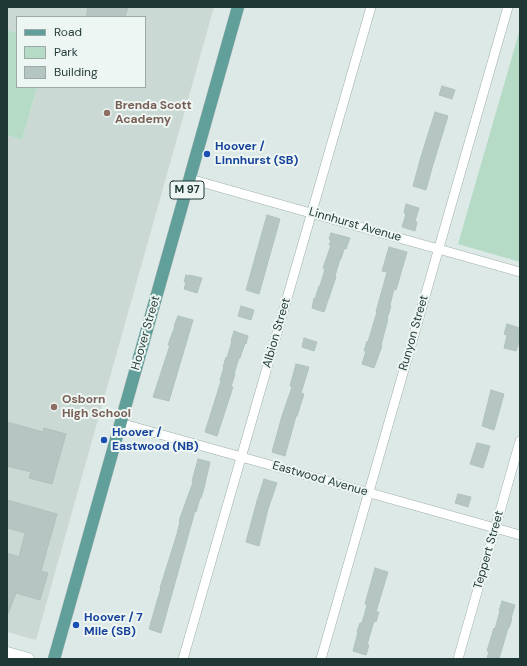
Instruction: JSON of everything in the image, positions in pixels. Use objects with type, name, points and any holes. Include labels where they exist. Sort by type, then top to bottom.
[{"type":"main road","name":"Hoover Street","points":[[54,659],[238,7]]},
{"type":"street","name":"Albion Street","points":[[183,659],[371,7]]},
{"type":"street","name":"Runyon Street","points":[[321,659],[508,7]]},
{"type":"street","name":"Linnhurst Avenue","points":[[190,179],[520,272]]},
{"type":"street","name":"Eastwood Avenue","points":[[120,423],[520,535]]},
{"type":"street","name":"Teppert Street","points":[[458,659],[520,441]]},
{"type":"street","points":[[7,653],[28,659]]},
{"type":"shaded area","name":"Osborn High School","points":[[7,7],[214,7],[36,640],[7,632],[7,135],[22,140],[37,88],[146,88],[146,16],[16,16],[16,33],[7,30]]},
{"type":"green space","points":[[520,29],[520,262],[458,244]]},
{"type":"green space","points":[[7,30],[16,33],[16,88],[37,88],[22,140],[7,135]]},
{"type":"building","points":[[88,7],[128,7],[125,16],[86,16]]},
{"type":"building","points":[[442,86],[455,90],[452,99],[439,95]]},
{"type":"building","points":[[435,112],[448,116],[426,190],[413,186]]},
{"type":"building","points":[[406,204],[419,208],[415,221],[417,222],[415,231],[402,227],[406,214],[404,213]]},
{"type":"building","points":[[267,215],[280,219],[259,294],[246,290]]},
{"type":"building","points":[[331,233],[350,238],[340,259],[336,277],[324,312],[312,308],[314,298],[315,299],[325,269],[323,268],[331,245],[329,245],[331,240],[329,239]]},
{"type":"building","points":[[389,247],[407,252],[396,290],[394,289],[382,346],[374,368],[362,364],[366,351],[364,351],[377,312],[387,272],[382,271]]},
{"type":"building","points":[[186,275],[202,278],[197,293],[184,289]]},
{"type":"building","points":[[241,306],[254,310],[251,320],[238,316]]},
{"type":"building","points":[[178,316],[193,320],[169,401],[153,397]]},
{"type":"building","points":[[507,324],[520,328],[519,342],[516,351],[504,348],[507,335],[504,334]]},
{"type":"building","points":[[234,331],[248,336],[234,374],[231,387],[233,387],[217,436],[205,432],[221,381],[223,367]]},
{"type":"building","points":[[304,338],[317,342],[314,351],[302,347]]},
{"type":"building","points":[[296,364],[309,367],[301,393],[304,394],[296,416],[285,456],[272,452],[292,387],[290,386]]},
{"type":"building","points":[[491,390],[504,394],[494,430],[482,426]]},
{"type":"building","points":[[7,422],[43,432],[44,428],[66,434],[52,484],[29,478],[31,472],[7,466]]},
{"type":"building","points":[[477,443],[490,446],[483,468],[470,464]]},
{"type":"building","points":[[198,459],[210,462],[204,488],[196,512],[195,511],[161,633],[149,629],[177,534],[179,521],[193,482]]},
{"type":"building","points":[[264,479],[277,483],[268,509],[259,546],[246,542]]},
{"type":"building","points":[[458,494],[471,497],[468,507],[455,503]]},
{"type":"building","points":[[7,500],[57,514],[41,571],[48,573],[40,600],[16,593],[8,614],[7,553],[19,557],[25,533],[7,528]]},
{"type":"building","points":[[375,568],[388,572],[376,612],[379,612],[376,622],[374,621],[367,645],[369,645],[366,655],[353,651],[357,632],[360,623],[362,623],[367,605],[365,604]]},
{"type":"building","points":[[502,601],[515,605],[512,619],[499,659],[487,659],[489,651],[487,651],[494,628],[495,629]]},
{"type":"place","name":"Brenda Scott Academy","points":[[107,113]]},
{"type":"place","name":"Hoover / Linnhurst (SB)","points":[[207,154]]},
{"type":"place","name":"Osborn High School","points":[[54,407]]},
{"type":"place","name":"Hoover / Eastwood (NB)","points":[[104,440]]},
{"type":"place","name":"Hoover / 7 Mile (SB)","points":[[76,625]]}]
